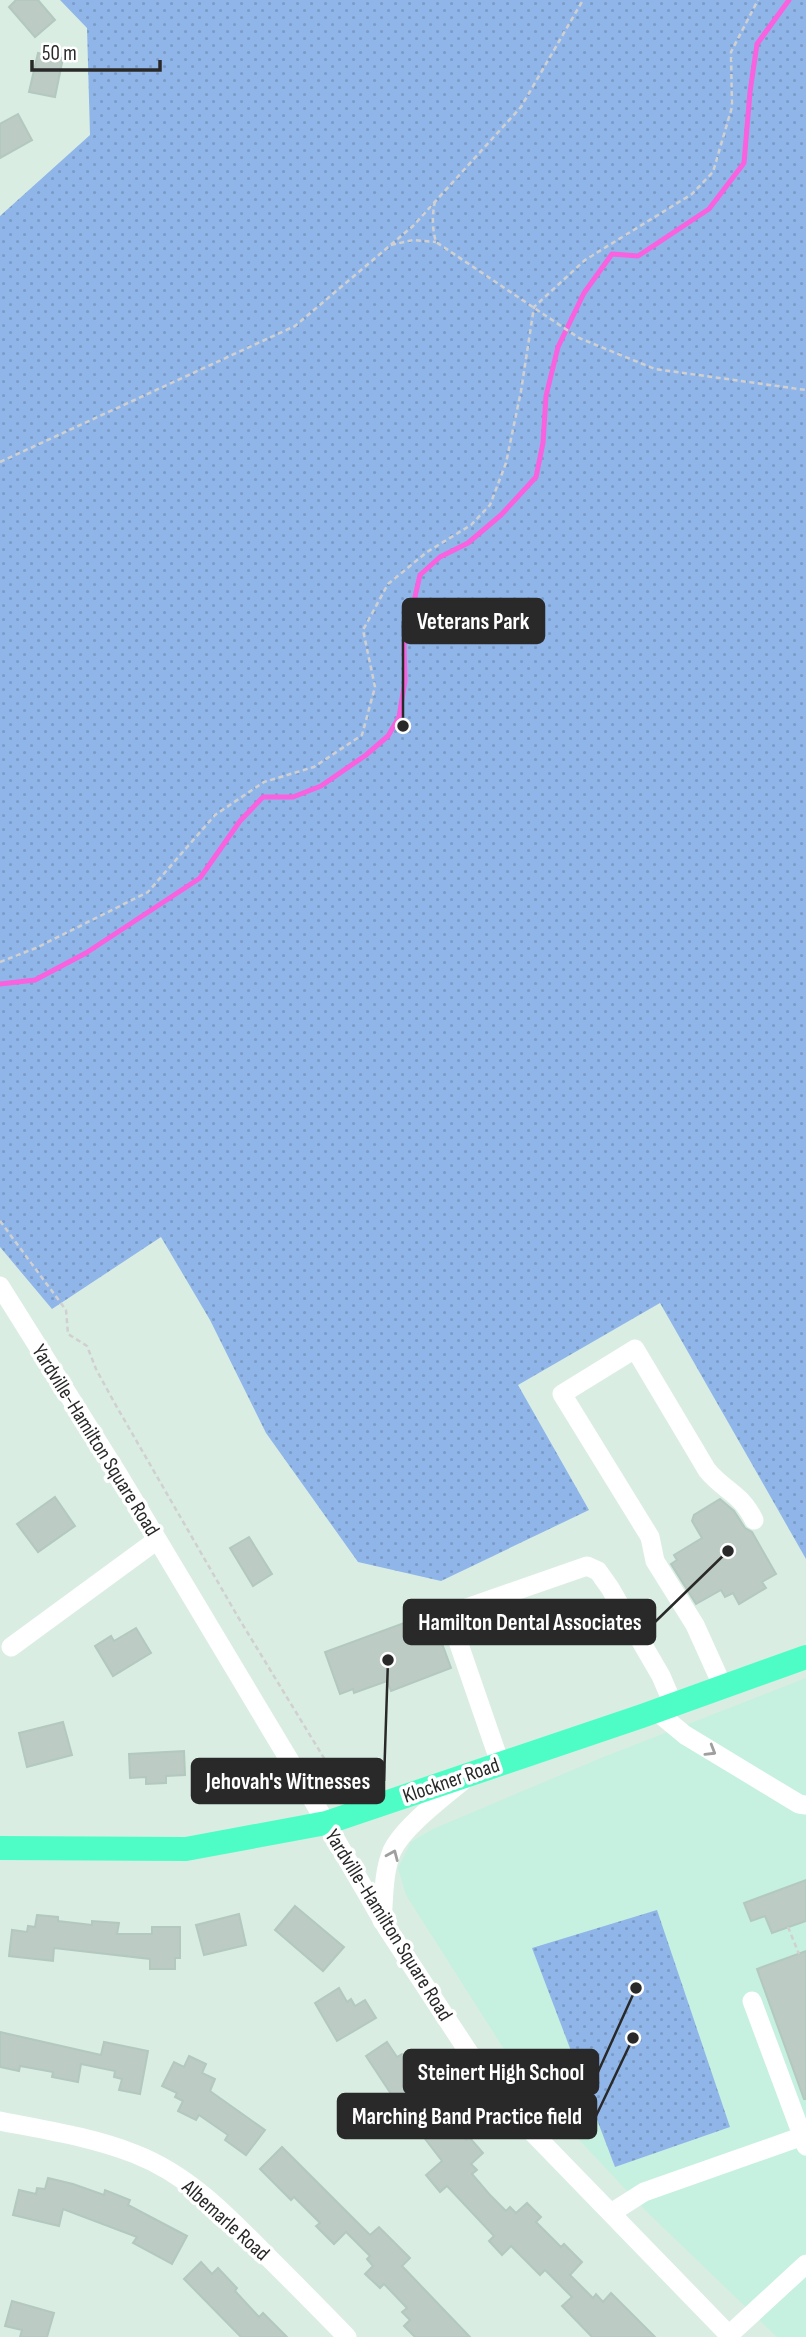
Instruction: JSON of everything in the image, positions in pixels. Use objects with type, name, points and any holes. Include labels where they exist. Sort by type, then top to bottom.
[{"type":"main road","name":"Klockner Road","points":[[0,1848],[186,1849],[326,1823],[806,1657]]},
{"type":"street","name":"Yardville-Hamilton Square Road","points":[[0,1286],[157,1540],[382,1921],[483,2074],[518,2116],[730,2336]]},
{"type":"street","points":[[723,1687],[695,1625],[655,1561],[650,1537],[562,1394],[635,1349],[707,1470],[742,1500],[754,1520]]},
{"type":"street","points":[[11,1647],[157,1540]]},
{"type":"street","points":[[500,1763],[452,1625],[452,1617],[458,1611],[587,1566],[598,1571],[620,1605],[661,1676],[665,1707],[685,1735],[799,1804],[806,1805]]},
{"type":"street","points":[[382,1921],[387,1871],[393,1850],[418,1819],[471,1773]]},
{"type":"street","points":[[611,2213],[644,2192],[805,2139],[752,2001]]},
{"type":"street","name":"Albemarle Road","points":[[0,2121],[99,2142],[136,2154],[167,2169],[222,2210],[347,2337]]},
{"type":"street","points":[[730,2336],[806,2264]]},
{"type":"path","points":[[0,462],[295,326],[413,226],[520,107],[583,0]]},
{"type":"path","points":[[0,962],[36,948],[148,892],[215,815],[264,782],[314,767],[362,735],[375,687],[363,629],[388,584],[428,552],[471,525],[490,505],[506,463],[534,307],[585,260],[692,194],[713,172],[732,107],[731,52],[758,0]]},
{"type":"path","points":[[435,201],[432,230],[436,242]]},
{"type":"path","points":[[390,245],[414,240],[436,242],[579,338],[655,369],[806,390]]},
{"type":"path","points":[[0,1221],[66,1310],[68,1334],[87,1346],[114,1402],[238,1617],[330,1768],[348,1784]]},
{"type":"path","points":[[788,1927],[799,1954]]},
{"type":"shaded area","points":[[60,0],[806,0],[806,1559],[660,1303],[518,1385],[589,1510],[441,1581],[358,1562],[266,1433],[210,1320],[161,1237],[52,1309],[0,1247],[0,216],[90,135],[87,28]]},
{"type":"shaded area","points":[[806,1678],[806,2337],[777,2337],[645,2210],[525,2082],[406,1895],[398,1868],[411,1842],[433,1829],[601,1758]]},
{"type":"shaded area","points":[[657,1910],[730,2127],[615,2167],[532,1948]]},
{"type":"building","points":[[16,0],[38,0],[55,20],[35,37],[9,7]]},
{"type":"building","points":[[38,53],[63,58],[55,97],[29,92]]},
{"type":"building","points":[[18,114],[32,140],[0,158],[0,124]]},
{"type":"building","points":[[55,1497],[75,1526],[38,1552],[17,1524]]},
{"type":"building","points":[[720,1499],[734,1511],[745,1528],[752,1532],[776,1574],[762,1582],[766,1588],[739,1604],[733,1593],[725,1597],[721,1590],[696,1604],[671,1564],[677,1560],[674,1555],[702,1538],[692,1521],[694,1515]]},
{"type":"building","points":[[249,1537],[272,1574],[253,1586],[230,1548]]},
{"type":"building","points":[[423,1616],[432,1641],[440,1638],[451,1668],[391,1691],[387,1681],[354,1693],[353,1689],[340,1694],[325,1652]]},
{"type":"building","points":[[136,1628],[151,1653],[113,1676],[95,1646],[111,1636],[114,1641]]},
{"type":"building","points":[[63,1722],[72,1755],[27,1767],[19,1733]]},
{"type":"building","points":[[184,1751],[185,1775],[166,1776],[166,1783],[146,1784],[146,1777],[130,1778],[129,1754]]},
{"type":"building","points":[[806,1880],[806,1921],[772,1933],[765,1916],[751,1921],[744,1903]]},
{"type":"building","points":[[295,1906],[344,1947],[323,1971],[275,1930]]},
{"type":"building","points":[[239,1914],[246,1945],[204,1955],[196,1925]]},
{"type":"building","points":[[37,1915],[58,1917],[58,1921],[92,1925],[92,1921],[119,1923],[117,1934],[152,1934],[152,1927],[180,1927],[180,1958],[175,1958],[175,1969],[150,1969],[150,1959],[54,1948],[53,1961],[9,1956],[12,1930],[27,1932],[28,1926],[35,1927]]},
{"type":"building","points":[[806,1951],[806,2099],[804,2099],[757,1969]]},
{"type":"building","points":[[339,1988],[347,2002],[351,1999],[355,2006],[365,2000],[376,2018],[337,2041],[315,2003]]},
{"type":"building","points":[[0,2032],[101,2055],[104,2042],[148,2051],[140,2094],[119,2090],[122,2079],[114,2077],[115,2071],[81,2064],[78,2082],[52,2077],[53,2072],[20,2066],[19,2071],[0,2067]]},
{"type":"building","points":[[387,2042],[397,2057],[402,2054],[426,2092],[428,2090],[466,2140],[469,2137],[483,2153],[471,2164],[477,2170],[472,2174],[490,2195],[506,2211],[510,2207],[516,2213],[527,2203],[541,2217],[536,2222],[561,2247],[564,2244],[582,2262],[570,2275],[593,2298],[596,2294],[603,2302],[611,2293],[655,2337],[592,2337],[562,2306],[572,2297],[545,2270],[540,2275],[511,2246],[502,2255],[489,2241],[494,2236],[447,2186],[440,2192],[426,2175],[442,2161],[393,2097],[366,2056]]},
{"type":"building","points":[[189,2056],[206,2064],[202,2073],[215,2079],[210,2091],[265,2130],[246,2155],[225,2140],[228,2135],[199,2115],[196,2120],[178,2111],[183,2101],[175,2097],[177,2093],[162,2086],[174,2062],[184,2067]]},
{"type":"building","points":[[282,2147],[370,2235],[379,2227],[410,2258],[402,2266],[470,2337],[415,2337],[404,2326],[410,2320],[402,2312],[407,2308],[384,2284],[380,2288],[365,2274],[373,2266],[367,2259],[370,2256],[346,2232],[334,2244],[316,2226],[320,2223],[294,2197],[291,2200],[260,2169]]},
{"type":"building","points":[[48,2178],[104,2195],[105,2190],[130,2200],[128,2205],[187,2236],[172,2264],[133,2243],[137,2237],[63,2209],[59,2226],[13,2215],[19,2190],[36,2194],[37,2188],[45,2189]]},
{"type":"building","points":[[201,2262],[212,2274],[218,2268],[259,2317],[263,2313],[287,2337],[241,2337],[184,2279]]},
{"type":"building","points":[[12,2301],[54,2313],[47,2337],[20,2337],[22,2330],[5,2326]]},
{"type":"waterway","points":[[0,984],[35,980],[86,953],[200,878],[240,821],[263,797],[293,797],[321,786],[388,736],[399,717],[405,681],[404,645],[420,575],[440,557],[468,543],[501,515],[536,477],[543,443],[546,396],[558,347],[584,293],[612,254],[638,256],[709,209],[744,163],[757,44],[789,0]]},
{"type":"place","name":"Veterans Park","points":[[403,726]]},
{"type":"place","name":"Hamilton Dental Associates","points":[[728,1551]]},
{"type":"place","name":"Jehovah's Witnesses","points":[[388,1660]]},
{"type":"place","name":"Steinert High School","points":[[636,1988]]},
{"type":"place","name":"Marching Band Practice field","points":[[633,2038]]}]
